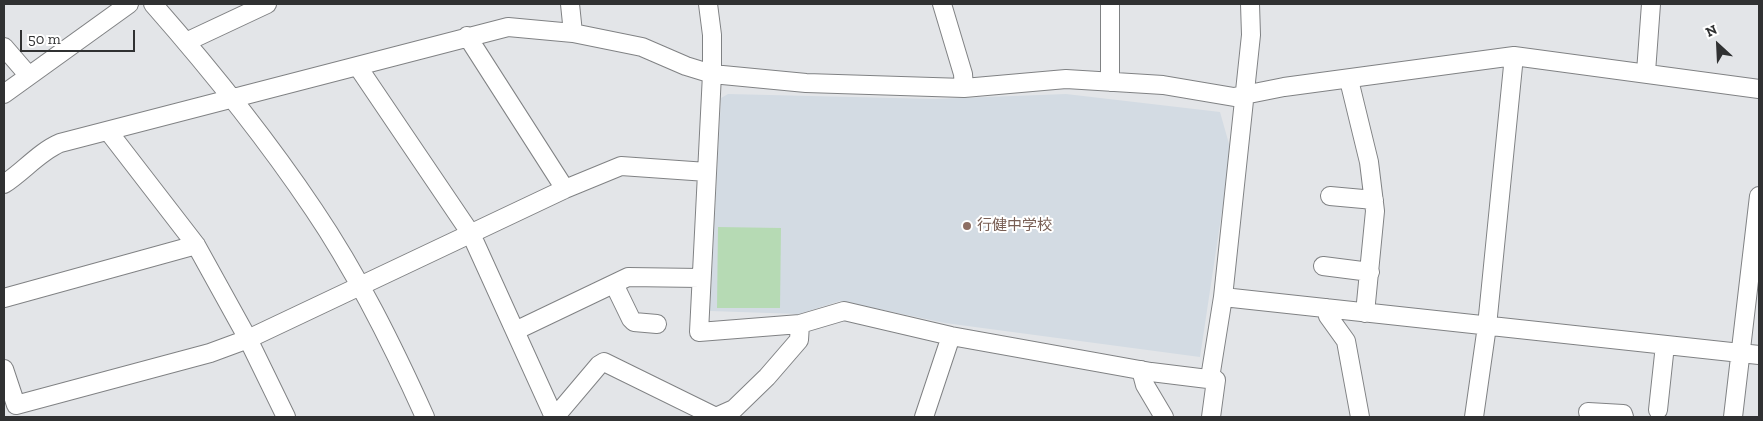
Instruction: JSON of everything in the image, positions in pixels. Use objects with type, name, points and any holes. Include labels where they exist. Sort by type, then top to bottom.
[{"type":"street","points":[[4,94],[129,4]]},
{"type":"street","points":[[153,4],[234,98],[314,210],[361,287],[425,417]]},
{"type":"street","points":[[186,42],[267,4]]},
{"type":"street","points":[[570,4],[573,34]]},
{"type":"street","points":[[708,4],[712,35],[712,74],[708,172],[700,278],[699,332],[800,324],[844,310],[951,336],[1141,370],[1210,378],[1216,380],[1211,417]]},
{"type":"street","points":[[942,4],[962,74],[964,88]]},
{"type":"street","points":[[1110,4],[1110,82]]},
{"type":"street","points":[[1210,378],[1222,297],[1251,35],[1250,4]]},
{"type":"street","points":[[1646,72],[1651,4]]},
{"type":"street","points":[[4,184],[51,147],[358,67],[494,29],[520,26],[642,47],[686,66],[712,74],[806,83],[964,88],[1066,79],[1187,88],[1224,96],[1244,96],[1257,91],[1349,80],[1514,56],[1646,72],[1759,89]]},
{"type":"street","points":[[467,36],[565,189]]},
{"type":"street","points":[[4,47],[29,76]]},
{"type":"street","points":[[1474,417],[1486,326],[1514,56]]},
{"type":"street","points":[[358,67],[471,234],[554,417],[599,365],[604,362],[676,396],[711,416],[721,416],[734,408],[767,377],[789,352],[799,340],[800,324]]},
{"type":"street","points":[[1349,80],[1369,162],[1374,200],[1375,224],[1365,313]]},
{"type":"street","points":[[108,132],[196,245],[248,339],[286,417]]},
{"type":"street","points":[[4,369],[16,405],[210,352],[248,339],[565,189],[621,166],[708,172]]},
{"type":"street","points":[[1330,196],[1374,200]]},
{"type":"street","points":[[1733,417],[1759,196]]},
{"type":"street","points":[[4,298],[196,245]]},
{"type":"street","points":[[1323,266],[1370,272]]},
{"type":"street","points":[[515,331],[628,277],[700,278]]},
{"type":"street","points":[[614,284],[634,322],[657,324]]},
{"type":"street","points":[[1222,297],[1759,355]]},
{"type":"street","points":[[1326,308],[1328,316],[1346,341],[1360,417]]},
{"type":"street","points":[[924,417],[951,336]]},
{"type":"street","points":[[1658,410],[1665,345]]},
{"type":"street","points":[[1141,370],[1145,385],[1164,417]]},
{"type":"street","points":[[1588,412],[1623,414],[1624,417]]},
{"type":"shaded area","name":"行健中学校","points":[[728,94],[935,99],[1066,94],[1220,112],[1231,151],[1200,357],[945,323],[840,301],[799,314],[710,311],[721,98]]},
{"type":"green space","points":[[718,227],[781,228],[780,308],[717,308]]},
{"type":"place","name":"行健中学校","points":[[967,226]]}]
